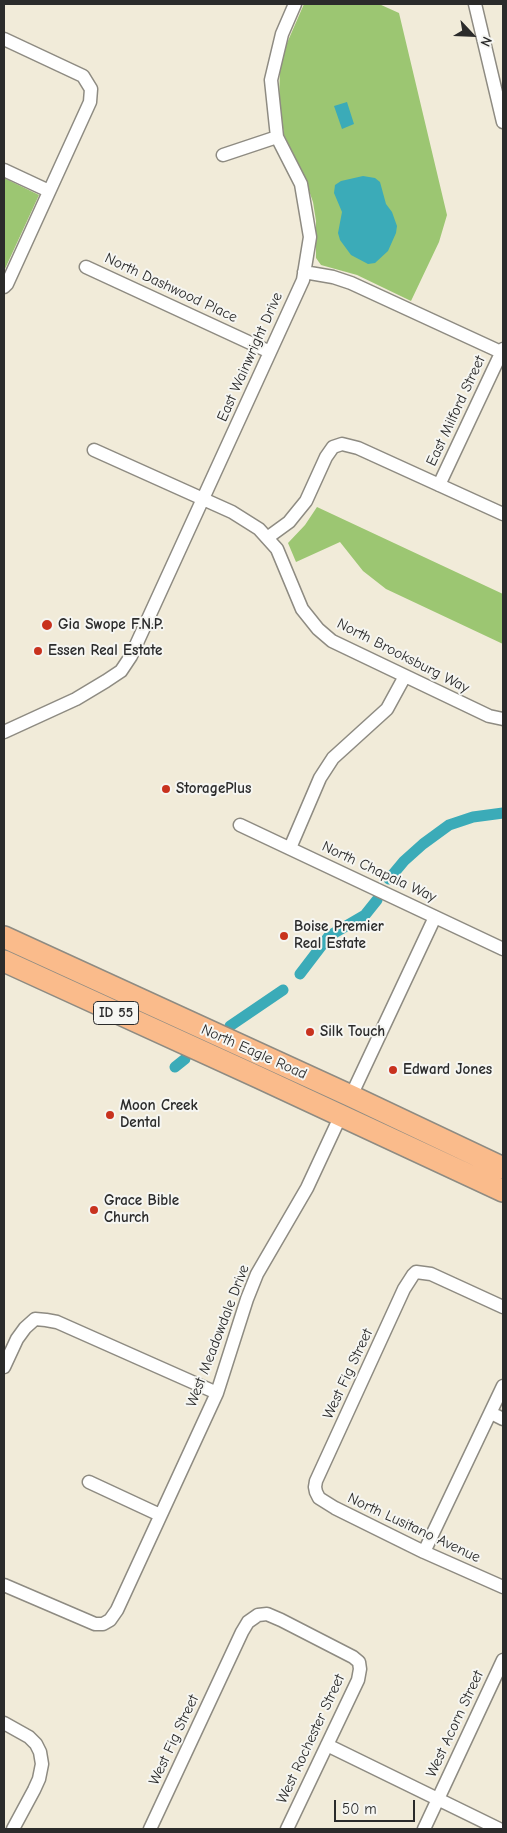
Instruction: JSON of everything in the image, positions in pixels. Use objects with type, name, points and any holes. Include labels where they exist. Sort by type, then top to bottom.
[{"type":"highway","name":"North Eagle Road","points":[[4,937],[352,1096],[503,1168]]},
{"type":"highway","name":"North Eagle Road","points":[[4,961],[503,1191]]},
{"type":"highway","points":[[304,1098],[312,1096],[338,1100],[352,1096]]},
{"type":"highway","points":[[341,1115],[353,1113],[370,1118],[389,1114]]},
{"type":"street","name":"East Wainwright Drive","points":[[4,732],[76,699],[121,671],[131,656],[302,280],[310,237],[301,184],[277,137],[271,80],[282,34],[295,4]]},
{"type":"street","points":[[474,4],[503,122]]},
{"type":"street","points":[[4,39],[83,76],[90,89],[90,102],[4,287]]},
{"type":"street","points":[[223,155],[277,137]]},
{"type":"street","points":[[4,170],[49,191]]},
{"type":"street","name":"North Dashwood Place","points":[[86,267],[270,352]]},
{"type":"street","points":[[304,272],[333,277],[351,283],[503,351]]},
{"type":"street","name":"East Milford Street","points":[[439,485],[503,351]]},
{"type":"street","points":[[267,538],[289,522],[306,501],[326,457],[333,447],[342,444],[358,448],[503,514]]},
{"type":"street","name":"North Brooksburg Way","points":[[94,450],[232,512],[258,529],[277,549],[302,609],[318,629],[332,641],[489,716],[503,719]]},
{"type":"street","points":[[290,848],[320,778],[333,758],[387,709],[405,676]]},
{"type":"street","name":"North Chapala Way","points":[[240,825],[503,949]]},
{"type":"street","points":[[352,1096],[435,917]]},
{"type":"street","name":"West Meadowdale Drive","points":[[4,1585],[85,1622],[103,1624],[110,1620],[117,1610],[217,1393],[254,1281],[307,1188],[341,1115]]},
{"type":"street","name":"West Fig Street","points":[[316,1492],[316,1482],[404,1289],[416,1272],[431,1274],[503,1307]]},
{"type":"street","points":[[4,1367],[17,1338],[35,1319],[57,1322],[217,1393]]},
{"type":"street","points":[[424,1552],[503,1386]]},
{"type":"street","points":[[490,1413],[503,1419]]},
{"type":"street","points":[[89,1482],[160,1515]]},
{"type":"street","name":"North Lusitano Avenue","points":[[316,1492],[323,1501],[335,1508],[424,1552],[503,1587]]},
{"type":"street","name":"West Rochester Street","points":[[258,1615],[267,1614],[281,1620],[353,1657],[359,1662],[360,1669],[358,1680],[287,1829]]},
{"type":"street","name":"West Fig Street","points":[[150,1829],[242,1632],[248,1622],[258,1615]]},
{"type":"street","name":"West Acorn Street","points":[[424,1829],[503,1660]]},
{"type":"street","points":[[4,1723],[29,1737],[36,1744],[40,1752],[42,1764],[39,1779],[13,1829]]},
{"type":"street","points":[[327,1745],[498,1829]]},
{"type":"green space","points":[[304,4],[379,4],[399,13],[447,215],[439,242],[411,301],[357,275],[321,265],[316,258],[316,221],[313,202],[302,171],[284,135],[279,101],[280,68],[284,50]]},
{"type":"green space","points":[[4,178],[39,195],[4,271]]},
{"type":"green space","points":[[317,507],[503,594],[503,644],[386,589],[363,571],[340,542],[296,562],[288,543],[305,525]]},
{"type":"water","points":[[347,102],[354,124],[342,129],[334,106]]},
{"type":"water","points":[[363,176],[375,178],[380,182],[386,204],[392,212],[397,226],[388,251],[375,263],[368,264],[351,255],[340,240],[338,233],[342,212],[334,193],[335,185],[341,181]]},
{"type":"waterway","points":[[389,879],[404,861],[449,825],[473,817],[503,813]]},
{"type":"waterway","points":[[300,974],[329,936],[365,915],[377,900]]},
{"type":"waterway","points":[[230,1026],[283,990]]},
{"type":"waterway","points":[[175,1067],[185,1059]]},
{"type":"place","name":"Gia Swope F.N.P.","points":[[47,625]]},
{"type":"place","name":"Essen Real Estate","points":[[38,651]]},
{"type":"place","name":"StoragePlus","points":[[166,789]]},
{"type":"place","name":"Boise Premier Real Estate","points":[[284,936]]},
{"type":"place","name":"Silk Touch","points":[[310,1032]]},
{"type":"place","name":"Edward Jones","points":[[393,1070]]},
{"type":"place","name":"Moon Creek Dental","points":[[110,1115]]},
{"type":"place","name":"Grace Bible Church","points":[[94,1210]]}]
